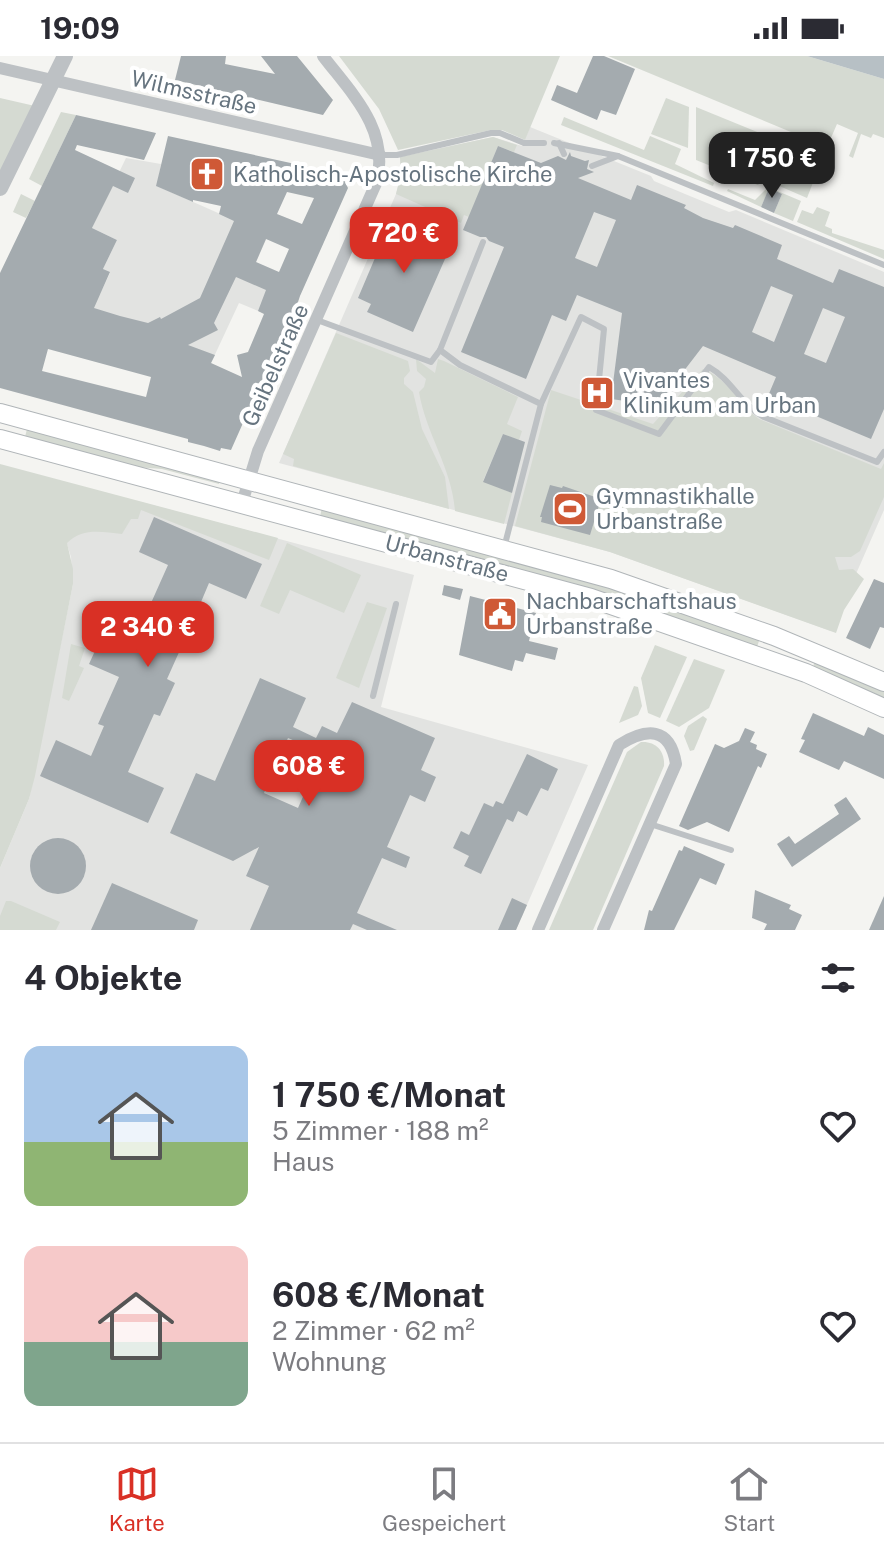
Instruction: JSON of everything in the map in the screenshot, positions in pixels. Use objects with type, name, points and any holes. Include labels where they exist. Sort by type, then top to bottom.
[{"type":"main road","name":"Urbanstraße","points":[[9,416],[622,582],[774,636],[884,682]]},
{"type":"main road","name":"Urbanstraße","points":[[5,440],[591,598],[766,659],[884,708]]},
{"type":"street","points":[[0,188],[65,56]]},
{"type":"street","points":[[323,56],[372,122],[380,155]]},
{"type":"street","name":"Wilmsstraße","points":[[0,68],[380,155]]},
{"type":"street","name":"Geibelstraße","points":[[242,503],[258,451],[377,181],[380,155]]},
{"type":"street","points":[[538,930],[619,745],[637,733],[647,732],[665,739],[674,752],[676,764],[603,930]]},
{"type":"lane","points":[[380,155],[397,155],[491,133],[500,133],[524,143],[544,143]]},
{"type":"lane","points":[[564,154],[556,143],[618,156],[884,265]]},
{"type":"lane","points":[[592,166],[618,156]]},
{"type":"lane","points":[[317,320],[431,362],[440,350],[483,242]]},
{"type":"lane","points":[[503,549],[541,404],[581,317],[604,329],[596,410],[659,434],[709,367],[721,373],[750,410],[764,417],[877,462],[884,452]]},
{"type":"lane","points":[[440,350],[460,365],[541,404]]},
{"type":"lane","points":[[5,440],[9,416]]},
{"type":"lane","points":[[307,521],[313,498]]},
{"type":"lane","points":[[373,696],[396,604]]},
{"type":"lane","points":[[766,659],[774,636]]},
{"type":"lane","points":[[650,824],[731,850]]},
{"type":"shaded area","points":[[339,56],[560,56],[525,140],[502,130],[491,130],[398,150],[379,109]]},
{"type":"shaded area","points":[[608,56],[807,56],[884,79],[884,138],[861,134],[853,158],[849,156],[858,133],[837,124],[827,147]]},
{"type":"shaded area","points":[[807,56],[884,56],[884,79]]},
{"type":"shaded area","points":[[0,98],[35,106],[0,178]]},
{"type":"shaded area","points":[[666,98],[689,107],[688,148],[651,134]]},
{"type":"shaded area","points":[[696,107],[794,147],[758,185],[696,160]]},
{"type":"shaded area","points":[[61,112],[76,115],[42,186],[29,179]]},
{"type":"shaded area","points":[[564,117],[644,150],[650,136],[681,149],[675,164],[714,183],[713,186],[561,125]]},
{"type":"shaded area","name":"Vivantes Klinikum am Urban","points":[[530,127],[651,176],[654,181],[685,194],[729,212],[736,210],[884,272],[884,510],[831,631],[610,552],[279,463],[396,194],[401,174],[400,157],[493,137],[522,146]]},
{"type":"shaded area","points":[[493,137],[517,145],[514,152],[498,146],[469,217],[464,215],[461,223],[396,194],[401,174],[400,157]]},
{"type":"shaded area","points":[[798,153],[821,162],[807,198],[770,182],[780,182],[787,165]]},
{"type":"shaded area","points":[[126,158],[161,164],[157,186],[268,235],[251,274],[298,302],[295,314],[287,323],[239,303],[211,363],[85,306],[100,294],[110,273],[103,269],[117,240],[92,228]]},
{"type":"shaded area","points":[[768,187],[801,201],[793,221],[774,213],[782,194],[769,189],[761,207],[727,191],[755,200]]},
{"type":"shaded area","points":[[21,194],[35,201],[26,218],[13,212]]},
{"type":"shaded area","points":[[817,207],[830,212],[825,226],[832,229],[832,233],[884,250],[884,259],[797,222],[802,210],[813,214]]},
{"type":"shaded area","points":[[336,333],[408,361],[410,371],[404,378],[404,384],[413,392],[422,429],[445,477],[449,509],[293,466],[294,459],[283,454]]},
{"type":"shaded area","points":[[416,359],[435,373],[438,359],[444,361],[518,397],[507,424],[522,431],[519,440],[503,434],[483,481],[512,493],[504,524],[455,511],[449,480],[422,407],[419,392],[426,379],[417,371]]},
{"type":"shaded area","points":[[703,369],[726,385],[759,419],[881,469],[884,463],[884,497],[860,551],[851,557],[835,557],[839,570],[853,569],[864,579],[844,610],[836,633],[610,552],[515,526],[551,390],[653,424]]},
{"type":"shaded area","points":[[27,429],[219,481],[219,484],[162,469],[136,467],[25,437]]},
{"type":"shaded area","points":[[0,464],[278,538],[269,560],[141,510],[138,519],[131,519],[122,534],[86,533],[67,543],[73,584],[35,776],[29,799],[0,868]]},
{"type":"shaded area","points":[[137,501],[414,575],[381,707],[588,765],[516,930],[0,930],[0,868],[29,799],[73,584],[71,557],[63,532]]},
{"type":"shaded area","points":[[322,507],[569,573],[760,638],[757,647],[320,517]]},
{"type":"shaded area","points":[[287,543],[361,575],[344,613],[290,590],[279,614],[260,606]]},
{"type":"shaded area","points":[[367,602],[387,608],[359,688],[336,678]]},
{"type":"shaded area","points":[[71,644],[85,648],[79,666],[84,668],[69,701],[62,698]]},
{"type":"shaded area","points":[[655,645],[687,657],[660,718],[648,713],[641,678]]},
{"type":"shaded area","points":[[694,659],[725,670],[709,708],[679,727],[666,721]]},
{"type":"shaded area","points":[[816,659],[884,689],[884,700],[812,669]]},
{"type":"shaded area","points":[[634,686],[638,687],[642,706],[638,715],[619,723]]},
{"type":"shaded area","points":[[703,716],[707,719],[694,750],[690,751],[684,736],[688,726]]},
{"type":"shaded area","points":[[641,742],[658,748],[664,766],[593,930],[549,930],[627,752]]},
{"type":"shaded area","points":[[6,901],[60,922],[56,930],[0,930],[0,916]]},
{"type":"building","points":[[181,56],[226,56],[225,64],[275,74],[261,56],[297,56],[333,100],[323,115],[175,80]]},
{"type":"building","points":[[593,56],[604,56],[635,69],[616,115],[601,110],[597,120],[551,100],[557,85],[577,93]]},
{"type":"building","points":[[76,115],[156,133],[144,160],[77,145],[75,150],[135,178],[128,193],[113,186],[92,228],[117,240],[103,269],[110,272],[94,308],[120,316],[148,323],[200,298],[234,221],[219,214],[221,206],[193,202],[156,186],[168,136],[341,174],[348,188],[231,450],[221,448],[220,451],[188,442],[188,439],[0,388],[0,273]],"holes":[[[287,192],[314,198],[302,224],[277,214]],[[266,239],[289,249],[279,272],[256,262]],[[236,277],[266,290],[258,311],[264,314],[248,352],[237,355],[242,377],[211,363],[215,355],[188,345],[218,330],[214,323]],[[48,349],[151,377],[146,397],[42,371]]]},
{"type":"building","points":[[498,146],[541,163],[558,156],[566,160],[570,152],[571,156],[589,160],[587,169],[594,172],[578,178],[631,200],[637,185],[686,205],[684,208],[703,218],[733,228],[735,225],[782,245],[777,259],[833,283],[839,269],[884,287],[884,409],[871,439],[768,396],[776,377],[703,346],[650,415],[633,402],[611,399],[622,313],[577,295],[566,321],[552,315],[526,379],[461,352],[504,247],[463,230]],"holes":[[[594,212],[616,220],[597,267],[575,258]],[[771,286],[793,295],[774,342],[752,332]],[[823,308],[845,317],[826,363],[804,354]]]},
{"type":"building","points":[[769,188],[782,194],[774,213],[761,207]]},
{"type":"building","points":[[407,223],[452,243],[413,332],[367,312],[371,304],[358,298],[389,225],[403,231]]},
{"type":"building","points":[[503,434],[525,442],[512,493],[483,482]]},
{"type":"building","name":"Gymnastikhalle Urbanstraße","points":[[550,485],[563,486],[601,499],[590,535],[541,522]]},
{"type":"building","points":[[154,517],[262,564],[246,599],[209,583],[193,621],[199,623],[186,652],[180,650],[167,679],[175,683],[160,716],[154,714],[128,772],[164,788],[148,823],[40,776],[56,740],[91,756],[104,726],[98,724],[119,677],[89,664],[105,629],[140,644],[153,614],[147,612],[168,565],[139,552]]},
{"type":"building","points":[[874,579],[884,583],[884,628],[880,627],[870,649],[846,638]]},
{"type":"building","points":[[444,585],[463,589],[460,600],[442,595]]},
{"type":"building","points":[[470,596],[536,613],[529,641],[558,648],[555,660],[526,653],[523,662],[515,660],[512,671],[459,655]]},
{"type":"building","points":[[260,678],[306,698],[293,727],[316,738],[322,726],[337,733],[352,702],[435,738],[421,770],[436,777],[425,802],[410,795],[387,847],[410,857],[406,868],[382,858],[357,913],[397,930],[367,930],[353,924],[350,930],[250,930],[269,886],[246,876],[259,847],[233,861],[170,833],[196,773],[215,781]],"holes":[[[288,738],[321,756],[298,808],[264,793]]]},
{"type":"building","points":[[813,713],[864,736],[868,727],[884,735],[884,779],[844,761],[839,770],[799,752],[805,740],[801,739]]},
{"type":"building","points":[[745,728],[755,732],[750,742],[767,754],[761,768],[758,766],[729,832],[707,822],[688,830],[679,826],[715,744],[724,748],[739,741]]},
{"type":"building","points":[[527,754],[558,769],[548,791],[541,788],[527,816],[518,811],[513,822],[507,819],[481,874],[464,866],[469,856],[453,848],[461,831],[469,835],[484,803],[493,807],[496,801],[503,804]]},
{"type":"building","points":[[846,797],[861,819],[792,867],[777,844],[789,836],[795,844],[839,814],[834,805]]},
{"type":"building","points":[[58,838],[78,846],[86,866],[78,886],[58,894],[38,886],[30,866],[38,846]]},
{"type":"building","points":[[684,846],[725,864],[716,885],[700,878],[674,930],[644,930],[649,910],[652,911],[679,850],[682,851]]},
{"type":"building","points":[[112,883],[198,920],[194,930],[91,930]]},
{"type":"building","points":[[755,890],[791,905],[789,909],[802,915],[795,930],[764,930],[767,924],[752,918]]},
{"type":"building","points":[[884,896],[884,930],[869,930]]},
{"type":"building","points":[[512,898],[527,905],[516,930],[498,930]]},
{"type":"place","name":"Katholisch-Apostolische Kirche","points":[[207,174]]},
{"type":"place","name":"Vivantes Klinikum am Urban","points":[[597,393]]},
{"type":"place","name":"Gymnastikhalle Urbanstraße","points":[[570,509]]},
{"type":"place","name":"Nachbarschaftshaus Urbanstraße","points":[[500,614]]}]
